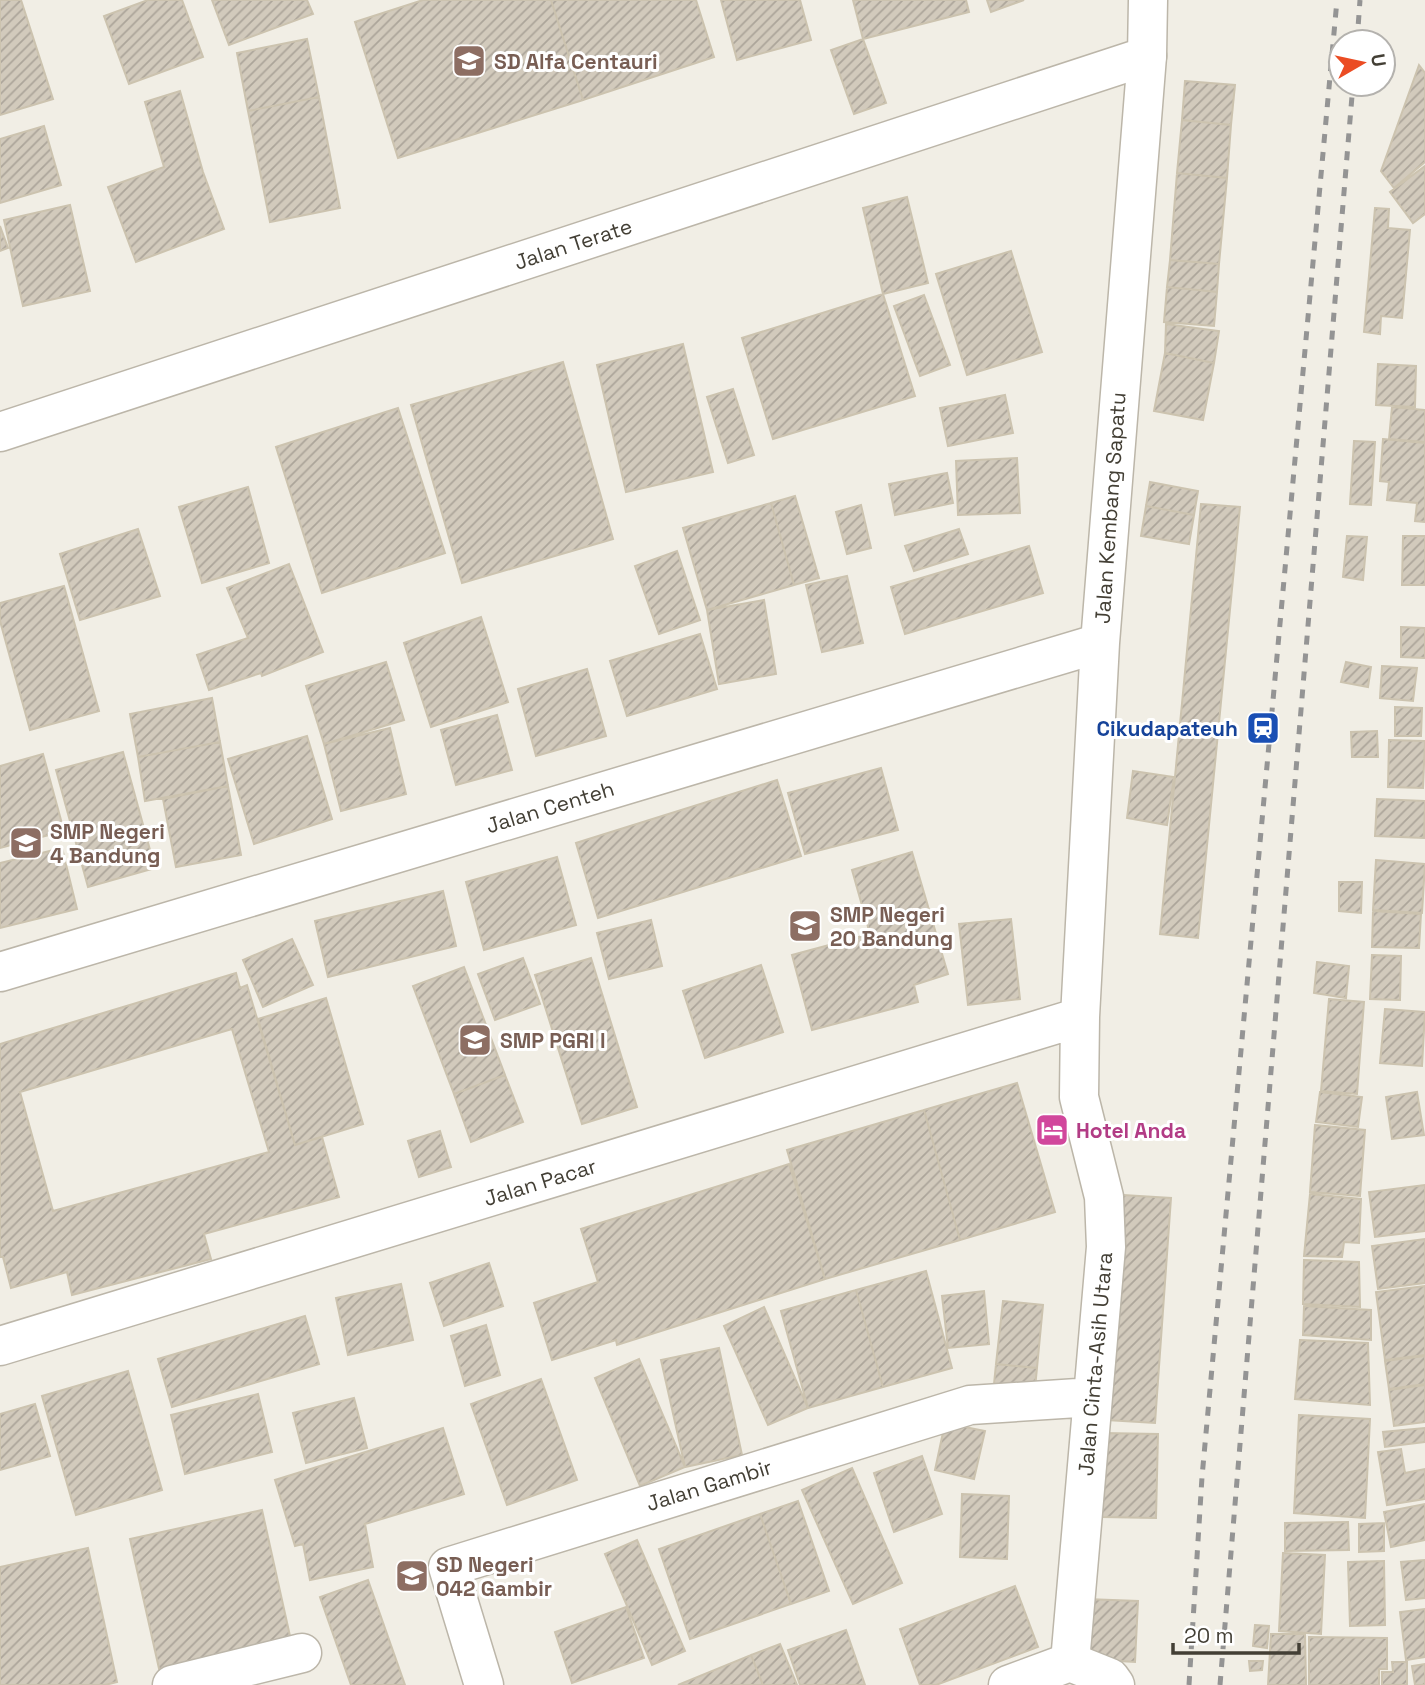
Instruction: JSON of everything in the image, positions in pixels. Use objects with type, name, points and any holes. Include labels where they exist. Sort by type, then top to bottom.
[{"type":"street","name":"Jalan Kembang Sapatu","points":[[1080,1017],[1100,643],[1147,56],[1148,0]]},
{"type":"street","name":"Jalan Terate","points":[[0,432],[1147,56]]},
{"type":"street","name":"Jalan Centeh","points":[[0,972],[1100,643]]},
{"type":"street","name":"Jalan Pacar","points":[[0,1346],[1080,1017]]},
{"type":"street","name":"Jalan Cinta-Asih Utara","points":[[1070,1662],[1106,1247],[1104,1197],[1079,1097],[1080,1017]]},
{"type":"street","name":"Jalan Gambir","points":[[484,1685],[448,1567],[970,1405],[1093,1397]]},
{"type":"street","points":[[172,1685],[302,1653]]},
{"type":"street","points":[[1008,1685],[1070,1662],[1110,1678],[1115,1685]]},
{"type":"building","points":[[0,0],[21,0],[53,99],[0,115]]},
{"type":"building","points":[[148,0],[182,0],[203,57],[129,84],[104,16]]},
{"type":"building","points":[[212,0],[307,0],[313,14],[229,45]]},
{"type":"building","name":"SD Alfa Centauri","points":[[423,0],[551,0],[583,100],[398,158],[355,22]]},
{"type":"building","points":[[551,0],[696,0],[714,57],[583,100]]},
{"type":"building","points":[[721,0],[800,0],[811,40],[737,60]]},
{"type":"building","points":[[853,0],[966,0],[969,12],[863,39]]},
{"type":"building","points":[[987,0],[1024,0],[991,12]]},
{"type":"building","points":[[307,39],[319,97],[248,111],[237,53]]},
{"type":"building","points":[[863,39],[886,103],[854,114],[831,50]]},
{"type":"building","points":[[1419,65],[1425,73],[1425,162],[1394,188],[1381,171]]},
{"type":"building","points":[[1185,81],[1235,85],[1231,125],[1182,120]]},
{"type":"building","points":[[180,91],[203,172],[224,229],[136,262],[108,187],[164,167],[145,102]]},
{"type":"building","points":[[319,97],[340,208],[270,222],[248,111]]},
{"type":"building","points":[[1182,120],[1231,125],[1227,178],[1177,173]]},
{"type":"building","points":[[44,126],[61,185],[0,203],[0,139]]},
{"type":"building","points":[[1425,166],[1425,214],[1413,223],[1390,192]]},
{"type":"building","points":[[1177,173],[1227,178],[1219,264],[1170,260]]},
{"type":"building","points":[[907,197],[928,283],[883,294],[863,208]]},
{"type":"building","points":[[70,205],[90,291],[23,306],[4,220]]},
{"type":"building","points":[[1375,208],[1389,209],[1388,228],[1410,230],[1402,318],[1381,316],[1380,334],[1364,332]]},
{"type":"building","points":[[0,226],[8,248],[0,251]]},
{"type":"building","points":[[1011,251],[1042,352],[967,375],[936,274]]},
{"type":"building","points":[[1170,260],[1219,264],[1217,292],[1167,287]]},
{"type":"building","points":[[1167,287],[1217,292],[1214,326],[1164,322]]},
{"type":"building","points":[[883,294],[915,396],[773,439],[742,338]]},
{"type":"building","points":[[924,295],[950,365],[920,376],[894,306]]},
{"type":"building","points":[[1166,324],[1219,331],[1214,363],[1165,353]]},
{"type":"building","points":[[683,344],[713,472],[626,492],[597,365]]},
{"type":"building","points":[[1165,353],[1214,363],[1203,420],[1154,411]]},
{"type":"building","points":[[563,362],[613,539],[462,583],[411,405]]},
{"type":"building","points":[[1378,364],[1416,366],[1415,407],[1376,405]]},
{"type":"building","points":[[733,389],[754,455],[728,463],[707,397]]},
{"type":"building","points":[[1005,395],[1013,433],[948,446],[940,408]]},
{"type":"building","points":[[1392,407],[1425,410],[1425,442],[1389,439]]},
{"type":"building","points":[[398,408],[445,553],[322,593],[276,447]]},
{"type":"building","points":[[1383,439],[1425,443],[1425,522],[1415,521],[1417,503],[1387,500],[1389,482],[1380,481]]},
{"type":"building","points":[[1354,441],[1375,442],[1371,505],[1350,504]]},
{"type":"building","points":[[1017,458],[1020,513],[958,515],[956,461]]},
{"type":"building","points":[[947,473],[953,503],[895,515],[889,484]]},
{"type":"building","points":[[1150,482],[1198,491],[1194,515],[1146,506]]},
{"type":"building","points":[[248,487],[269,563],[202,583],[179,507]]},
{"type":"building","points":[[795,496],[819,578],[794,585],[771,503]]},
{"type":"building","points":[[771,503],[794,585],[707,610],[683,528]]},
{"type":"building","points":[[1201,504],[1240,507],[1198,938],[1160,934]]},
{"type":"building","points":[[861,505],[871,548],[847,554],[836,512]]},
{"type":"building","points":[[1146,506],[1194,515],[1189,544],[1141,536]]},
{"type":"building","points":[[138,529],[160,596],[80,620],[60,554]]},
{"type":"building","points":[[959,529],[968,554],[914,571],[905,546]]},
{"type":"building","points":[[1347,536],[1367,537],[1363,580],[1343,577]]},
{"type":"building","points":[[1403,536],[1425,536],[1425,585],[1402,585]]},
{"type":"building","points":[[1029,546],[1043,593],[905,634],[891,587]]},
{"type":"building","points":[[677,551],[700,620],[659,634],[635,566]]},
{"type":"building","points":[[289,564],[323,652],[262,676],[261,673],[209,690],[197,655],[248,638],[227,588]]},
{"type":"building","points":[[847,576],[863,643],[822,652],[806,585]]},
{"type":"building","points":[[64,586],[99,711],[30,730],[0,621],[0,603]]},
{"type":"building","points":[[764,600],[776,674],[719,684],[707,610]]},
{"type":"building","points":[[481,617],[508,702],[431,727],[404,643]]},
{"type":"building","points":[[1401,627],[1425,628],[1425,658],[1401,657]]},
{"type":"building","points":[[700,634],[717,689],[627,716],[610,661]]},
{"type":"building","points":[[386,662],[404,720],[324,744],[306,686]]},
{"type":"building","points":[[1346,662],[1371,667],[1368,687],[1341,682]]},
{"type":"building","points":[[1382,666],[1417,668],[1413,701],[1380,698]]},
{"type":"building","points":[[587,669],[606,736],[536,756],[518,689]]},
{"type":"building","points":[[212,698],[220,742],[138,757],[130,714]]},
{"type":"building","points":[[1395,707],[1422,708],[1421,736],[1395,736]]},
{"type":"building","points":[[497,715],[512,770],[456,785],[441,730]]},
{"type":"building","points":[[390,728],[406,794],[341,811],[324,744]]},
{"type":"building","points":[[1377,731],[1378,757],[1352,757],[1351,732]]},
{"type":"building","points":[[307,736],[332,819],[254,844],[228,759]]},
{"type":"building","points":[[1389,740],[1425,741],[1423,788],[1388,787]]},
{"type":"building","points":[[220,742],[228,786],[145,801],[138,757]]},
{"type":"building","points":[[123,752],[155,868],[88,887],[56,770]]},
{"type":"building","points":[[43,754],[64,831],[0,848],[0,766]]},
{"type":"building","points":[[881,768],[898,830],[805,854],[788,793]]},
{"type":"building","points":[[1133,771],[1174,777],[1167,825],[1127,818]]},
{"type":"building","points":[[777,780],[801,856],[598,918],[576,843]]},
{"type":"building","points":[[228,786],[241,855],[176,867],[163,799]]},
{"type":"building","points":[[1377,799],[1425,801],[1424,838],[1375,836]]},
{"type":"building","points":[[62,848],[77,909],[0,928],[0,863]]},
{"type":"building","points":[[912,852],[948,974],[914,985],[918,1002],[812,1030],[792,955],[870,934],[852,870]]},
{"type":"building","points":[[557,857],[576,925],[484,950],[466,882]]},
{"type":"building","points":[[1376,860],[1425,864],[1422,913],[1373,910]]},
{"type":"building","points":[[1339,882],[1362,882],[1361,913],[1339,911]]},
{"type":"building","points":[[443,891],[456,946],[328,977],[315,921]]},
{"type":"building","points":[[1373,911],[1421,914],[1419,948],[1372,947]]},
{"type":"building","points":[[1011,919],[1020,999],[968,1005],[959,924]]},
{"type":"building","points":[[651,920],[662,966],[609,979],[597,933]]},
{"type":"building","points":[[292,939],[313,985],[263,1007],[243,960]]},
{"type":"building","points":[[1372,955],[1401,956],[1400,1000],[1370,999]]},
{"type":"building","points":[[523,958],[540,1004],[495,1020],[478,974]]},
{"type":"building","points":[[591,958],[637,1107],[582,1124],[535,975]]},
{"type":"building","points":[[1317,962],[1349,966],[1346,998],[1314,993]]},
{"type":"building","points":[[761,965],[783,1032],[705,1058],[683,991]]},
{"type":"building","points":[[464,967],[505,1075],[454,1094],[413,986]]},
{"type":"building","points":[[236,973],[240,988],[247,985],[295,1145],[322,1137],[339,1197],[204,1234],[211,1259],[72,1295],[67,1272],[11,1288],[3,1257],[0,1257],[0,1044]],"holes":[[[232,1029],[269,1152],[53,1211],[20,1092]]]},
{"type":"building","points":[[326,998],[363,1124],[295,1145],[258,1019]]},
{"type":"building","points":[[1329,999],[1364,1002],[1357,1094],[1321,1091]]},
{"type":"building","points":[[1385,1009],[1425,1012],[1422,1066],[1380,1063]]},
{"type":"building","points":[[505,1075],[523,1122],[471,1142],[454,1094]]},
{"type":"building","points":[[1017,1083],[1055,1212],[960,1240],[924,1110]]},
{"type":"building","points":[[1320,1092],[1362,1097],[1358,1127],[1316,1122]]},
{"type":"building","points":[[1417,1092],[1424,1135],[1392,1139],[1386,1097]]},
{"type":"building","points":[[924,1110],[960,1240],[825,1279],[787,1150]]},
{"type":"building","points":[[1315,1125],[1365,1130],[1360,1196],[1310,1192]]},
{"type":"building","points":[[440,1131],[451,1167],[419,1177],[408,1141]]},
{"type":"building","points":[[789,1164],[825,1279],[617,1345],[616,1340],[552,1360],[534,1303],[598,1282],[581,1229]]},
{"type":"building","points":[[1425,1185],[1425,1231],[1375,1237],[1369,1192]]},
{"type":"building","points":[[1310,1194],[1361,1199],[1359,1243],[1344,1242],[1342,1257],[1304,1256]]},
{"type":"building","points":[[1123,1195],[1171,1198],[1155,1423],[1107,1420]]},
{"type":"building","points":[[1425,1239],[1425,1283],[1378,1289],[1372,1246]]},
{"type":"building","points":[[1304,1260],[1359,1262],[1360,1307],[1303,1304]]},
{"type":"building","points":[[489,1263],[503,1306],[444,1326],[430,1283]]},
{"type":"building","points":[[926,1271],[952,1368],[883,1387],[856,1290]]},
{"type":"building","points":[[401,1284],[413,1340],[348,1355],[336,1298]]},
{"type":"building","points":[[1425,1286],[1425,1355],[1385,1360],[1376,1292]]},
{"type":"building","points":[[856,1290],[883,1387],[808,1408],[781,1311]]},
{"type":"building","points":[[984,1291],[989,1344],[948,1348],[942,1296]]},
{"type":"building","points":[[1003,1301],[1043,1305],[1037,1368],[996,1364]]},
{"type":"building","points":[[1304,1306],[1371,1310],[1371,1340],[1303,1335]]},
{"type":"building","points":[[764,1307],[808,1408],[768,1425],[724,1326]]},
{"type":"building","points":[[305,1316],[319,1364],[172,1407],[158,1359]]},
{"type":"building","points":[[486,1325],[500,1375],[465,1386],[451,1336]]},
{"type":"building","points":[[1300,1340],[1368,1343],[1370,1405],[1295,1399]]},
{"type":"building","points":[[719,1348],[742,1455],[685,1467],[661,1360]]},
{"type":"building","points":[[1425,1356],[1425,1384],[1389,1389],[1385,1361]]},
{"type":"building","points":[[639,1359],[685,1467],[640,1486],[595,1378]]},
{"type":"building","points":[[996,1364],[1037,1368],[1035,1388],[994,1384]]},
{"type":"building","points":[[128,1371],[162,1490],[76,1515],[42,1396]]},
{"type":"building","points":[[541,1379],[577,1480],[507,1505],[471,1404]]},
{"type":"building","points":[[1425,1385],[1425,1422],[1394,1426],[1389,1390]]},
{"type":"building","points":[[258,1394],[272,1452],[185,1474],[171,1415]]},
{"type":"building","points":[[354,1398],[367,1448],[306,1463],[293,1413]]},
{"type":"building","points":[[35,1404],[50,1456],[0,1470],[0,1414]]},
{"type":"building","points":[[1299,1415],[1370,1419],[1365,1518],[1294,1513]]},
{"type":"building","points":[[945,1423],[985,1431],[974,1479],[935,1470]]},
{"type":"building","points":[[443,1428],[464,1494],[365,1524],[373,1567],[310,1580],[303,1544],[295,1546],[275,1480]]},
{"type":"building","points":[[1425,1428],[1425,1442],[1385,1447],[1383,1432]]},
{"type":"building","points":[[1103,1433],[1158,1434],[1156,1518],[1102,1517]]},
{"type":"building","points":[[1401,1449],[1405,1473],[1425,1469],[1425,1499],[1387,1505],[1378,1452]]},
{"type":"building","points":[[922,1456],[942,1514],[894,1532],[874,1473]]},
{"type":"building","points":[[852,1468],[902,1583],[853,1604],[802,1490]]},
{"type":"building","points":[[962,1494],[1009,1496],[1007,1559],[960,1557]]},
{"type":"building","points":[[798,1501],[829,1591],[791,1604],[760,1514]]},
{"type":"building","points":[[1425,1504],[1425,1540],[1391,1547],[1384,1512]]},
{"type":"building","points":[[262,1510],[292,1645],[160,1673],[130,1539]]},
{"type":"building","points":[[760,1514],[791,1604],[690,1639],[659,1549]]},
{"type":"building","points":[[1348,1522],[1349,1550],[1285,1551],[1285,1523]]},
{"type":"building","points":[[1384,1523],[1384,1551],[1359,1552],[1359,1524]]},
{"type":"building","points":[[637,1540],[685,1651],[652,1665],[605,1554]]},
{"type":"building","points":[[88,1548],[117,1682],[105,1685],[0,1685],[0,1567]]},
{"type":"building","points":[[1283,1553],[1325,1555],[1321,1634],[1279,1631]]},
{"type":"building","points":[[1425,1560],[1425,1598],[1406,1600],[1401,1562]]},
{"type":"building","points":[[1384,1561],[1385,1625],[1350,1626],[1348,1562]]},
{"type":"building","points":[[368,1580],[405,1685],[351,1685],[320,1597]]},
{"type":"building","points":[[1015,1586],[1038,1647],[936,1685],[920,1685],[900,1629]]},
{"type":"building","points":[[1086,1599],[1138,1601],[1135,1662],[1084,1659]]},
{"type":"building","points":[[626,1607],[644,1658],[572,1683],[555,1632]]},
{"type":"building","points":[[1425,1609],[1425,1657],[1406,1660],[1400,1612]]},
{"type":"building","points":[[1255,1625],[1269,1626],[1267,1648],[1253,1646]]},
{"type":"building","points":[[846,1630],[865,1685],[800,1685],[788,1650]]},
{"type":"building","points":[[1271,1634],[1305,1634],[1306,1685],[1268,1685]]},
{"type":"building","points":[[1309,1637],[1387,1638],[1387,1669],[1379,1669],[1379,1685],[1309,1685]]},
{"type":"building","points":[[780,1644],[797,1685],[763,1685],[751,1655]]},
{"type":"building","points":[[751,1655],[763,1685],[678,1685]]},
{"type":"building","points":[[1249,1661],[1263,1661],[1262,1670],[1250,1671]]},
{"type":"building","points":[[1392,1662],[1407,1662],[1407,1685],[1382,1685],[1382,1672],[1393,1672]]},
{"type":"building","points":[[1425,1664],[1425,1685],[1415,1685],[1412,1666]]},
{"type":"railway","points":[[1189,1685],[1202,1477],[1337,0]]},
{"type":"railway","points":[[1358,28],[1360,0]]},
{"type":"railway","points":[[1220,1685],[1352,98]]},
{"type":"place","name":"SD Alfa Centauri","points":[[469,61]]},
{"type":"place","name":"Cikudapateuh","points":[[1263,728]]},
{"type":"place","name":"SMP Negeri 4 Bandung","points":[[26,843]]},
{"type":"place","name":"SMP Negeri 20 Bandung","points":[[805,926]]},
{"type":"place","name":"SMP PGRI I","points":[[475,1040]]},
{"type":"place","name":"Hotel Anda","points":[[1052,1130]]},
{"type":"place","name":"SD Negeri 042 Gambir","points":[[412,1576]]}]
